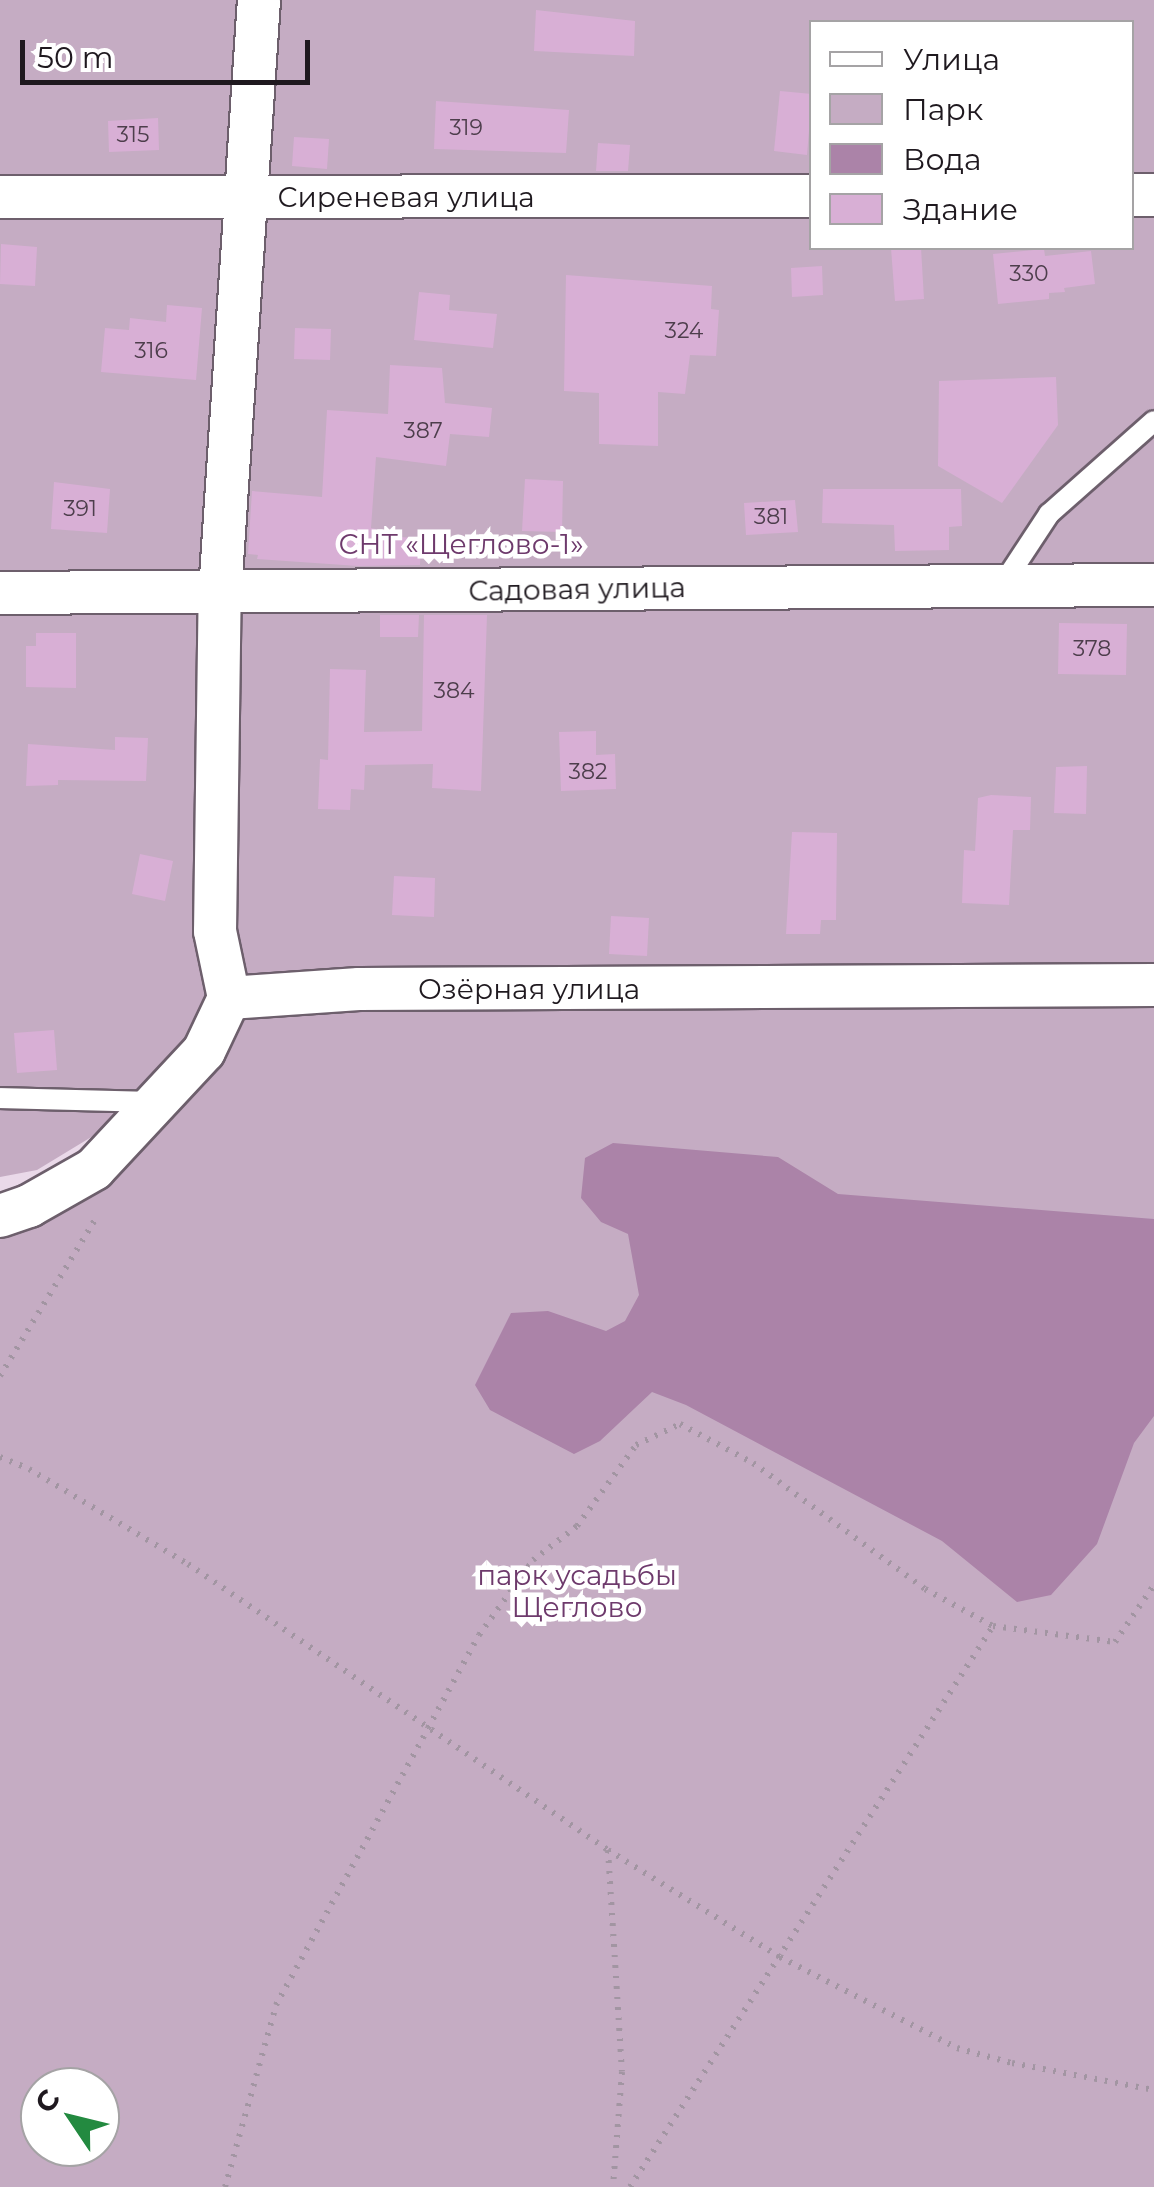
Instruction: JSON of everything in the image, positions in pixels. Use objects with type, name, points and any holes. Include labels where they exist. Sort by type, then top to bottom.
[{"type":"street","points":[[0,1216],[29,1206],[94,1169],[204,1051],[229,998],[215,931],[220,593],[259,0]]},
{"type":"street","name":"Сиреневая улица","points":[[0,197],[809,196]]},
{"type":"street","name":"Садовая улица","points":[[0,592],[1154,585]]},
{"type":"street","name":"Озёрная улица","points":[[229,998],[359,990],[1154,985]]},
{"type":"lane","points":[[1003,584],[1050,514],[1154,420]]},
{"type":"lane","points":[[0,1098],[156,1102]]},
{"type":"path","points":[[0,1376],[108,1199]]},
{"type":"path","points":[[225,2187],[276,2005],[479,1635],[533,1560],[577,1526],[636,1444],[680,1424],[753,1463],[925,1588],[994,1626],[1115,1642],[1154,1584]]},
{"type":"path","points":[[0,1457],[30,1470],[188,1564],[608,1850],[780,1958],[957,2048],[1012,2063],[1154,2090]]},
{"type":"path","points":[[630,2187],[994,1626]]},
{"type":"path","points":[[608,1850],[622,2072],[613,2187]]},
{"type":"green space","points":[[0,0],[1154,0],[1154,2187],[0,2187],[0,1228],[103,1179],[256,1007],[121,1119],[37,1170],[0,1177]]},
{"type":"water","points":[[613,1143],[778,1157],[838,1194],[1154,1219],[1154,1416],[1134,1443],[1097,1544],[1051,1595],[1017,1602],[942,1541],[686,1405],[652,1392],[600,1441],[574,1454],[490,1410],[475,1385],[511,1313],[548,1311],[606,1331],[625,1321],[639,1295],[628,1234],[601,1222],[581,1198],[585,1158]]},
{"type":"building","points":[[536,10],[635,21],[634,56],[534,51]]},
{"type":"building","points":[[780,91],[809,94],[807,155],[774,151]]},
{"type":"building","points":[[436,101],[569,110],[566,153],[434,149]]},
{"type":"building","points":[[158,118],[159,150],[109,152],[108,121]]},
{"type":"building","points":[[294,137],[329,139],[327,169],[292,166]]},
{"type":"building","points":[[598,143],[630,145],[628,171],[596,171]]},
{"type":"building","points":[[1,244],[37,247],[35,286],[0,284]]},
{"type":"building","points":[[891,250],[921,250],[924,299],[895,301]]},
{"type":"building","points":[[1044,250],[1045,256],[1091,251],[1095,284],[1064,288],[1065,292],[1049,293],[1049,299],[998,304],[993,254]]},
{"type":"building","points":[[822,266],[823,295],[792,297],[791,268]]},
{"type":"building","points":[[566,275],[712,286],[711,309],[719,310],[716,356],[690,355],[685,394],[658,392],[658,446],[599,444],[599,393],[564,391]]},
{"type":"building","points":[[419,292],[450,295],[449,310],[497,314],[493,348],[414,340]]},
{"type":"building","points":[[167,305],[202,308],[196,380],[101,372],[105,328],[129,330],[130,318],[166,322]]},
{"type":"building","points":[[295,328],[331,329],[330,360],[294,359]]},
{"type":"building","points":[[390,365],[442,368],[445,403],[492,408],[489,437],[450,434],[446,466],[376,457],[371,528],[376,529],[375,536],[421,538],[420,565],[358,566],[257,559],[258,555],[248,554],[252,491],[322,497],[327,410],[388,414]]},
{"type":"building","points":[[1056,377],[1058,425],[1002,503],[938,466],[939,381]]},
{"type":"building","points":[[525,479],[563,481],[562,532],[522,531]]},
{"type":"building","points":[[54,482],[110,489],[107,533],[51,529]]},
{"type":"building","points":[[823,489],[961,489],[962,526],[949,527],[949,550],[895,551],[894,525],[822,523]]},
{"type":"building","points":[[795,500],[798,532],[746,535],[744,503]]},
{"type":"building","points":[[380,615],[419,615],[418,637],[380,637]]},
{"type":"building","points":[[424,615],[487,615],[481,791],[432,788],[433,764],[365,765],[364,790],[351,789],[350,810],[318,809],[320,759],[328,760],[330,669],[366,670],[364,732],[422,731]]},
{"type":"building","points":[[1059,623],[1127,624],[1126,675],[1058,674]]},
{"type":"building","points":[[36,633],[76,633],[76,688],[26,687],[26,646],[36,646]]},
{"type":"building","points":[[596,731],[596,755],[615,754],[616,789],[561,791],[559,732]]},
{"type":"building","points":[[115,737],[148,738],[146,781],[58,780],[58,785],[26,786],[28,744],[115,750]]},
{"type":"building","points":[[1087,766],[1086,814],[1054,813],[1056,767]]},
{"type":"building","points":[[1031,797],[1030,830],[1013,830],[1009,905],[962,903],[964,850],[975,851],[978,798]]},
{"type":"building","points":[[792,832],[837,833],[836,920],[821,920],[820,934],[786,934]]},
{"type":"building","points":[[140,854],[173,861],[165,901],[132,894]]},
{"type":"building","points":[[394,876],[435,878],[434,917],[392,915]]},
{"type":"building","points":[[611,916],[649,918],[647,956],[609,954]]},
{"type":"building","points":[[54,1030],[57,1070],[17,1073],[14,1033]]},
{"type":"park label","name":"СНТ «Щеглово-1»","points":[[461,544]]},
{"type":"park label","name":"парк усадьбы Щеглово","points":[[577,1591]]}]
